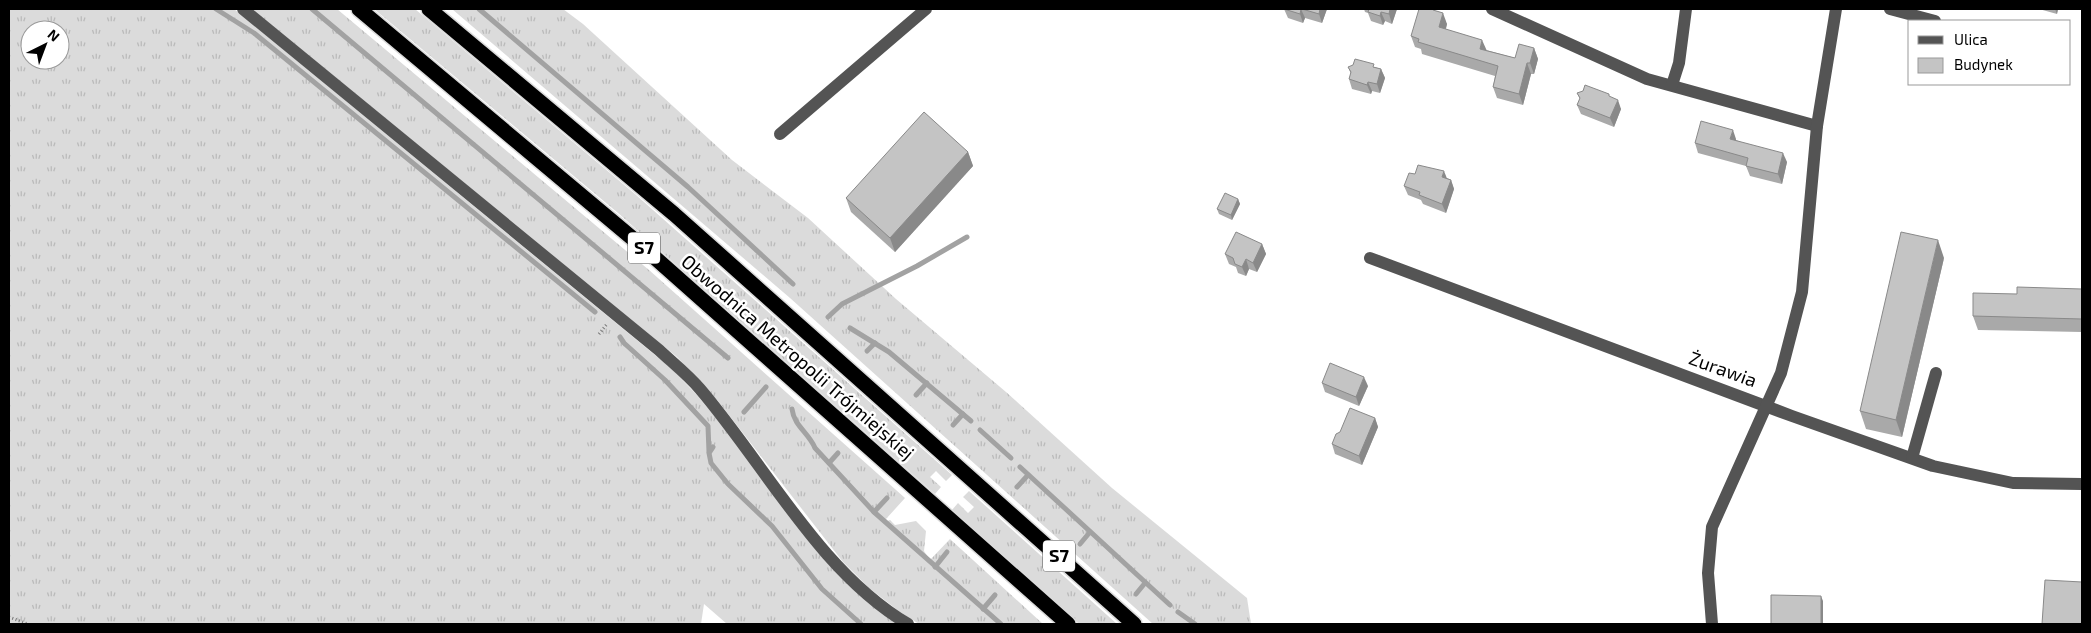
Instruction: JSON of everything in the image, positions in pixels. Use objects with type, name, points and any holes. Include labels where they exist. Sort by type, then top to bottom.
[{"type":"highway","name":"Obwodnica Metropolii Trójmiejskiej","points":[[359,9],[644,248],[1068,624]]},
{"type":"highway","name":"Obwodnica Metropolii Trójmiejskiej","points":[[429,9],[674,214],[1134,624]]},
{"type":"street","points":[[243,9],[659,350],[699,388],[816,539],[854,582],[882,606],[908,624]]},
{"type":"street","points":[[780,134],[926,9]]},
{"type":"street","points":[[1492,9],[1647,79],[1817,126]]},
{"type":"street","points":[[1672,85],[1679,63],[1686,9]]},
{"type":"street","name":"Żurawia","points":[[1370,258],[1768,406],[1781,373],[1802,292],[1817,126],[1836,9]]},
{"type":"street","points":[[1890,9],[1932,20]]},
{"type":"street","points":[[1912,458],[1936,374]]},
{"type":"street","points":[[1712,624],[1708,573],[1712,527],[1768,406],[1933,466],[2013,483],[2082,484]]},
{"type":"path","points":[[9,618],[28,624]]},
{"type":"green space","points":[[9,9],[234,9],[672,369],[696,394],[876,608],[897,624],[727,624],[704,604],[701,624],[9,624]]},
{"type":"green space","points":[[252,9],[337,9],[649,270],[905,498],[886,519],[895,525],[916,521],[926,531],[924,551],[930,560],[950,539],[1043,624],[919,624],[869,588],[843,562],[718,401],[677,357]]},
{"type":"green space","points":[[374,9],[415,9],[635,194],[952,475],[946,481],[936,471],[930,477],[941,487],[935,494],[618,213]]},
{"type":"green space","points":[[452,9],[563,9],[583,24],[732,160],[808,218],[896,299],[1006,392],[1112,488],[1247,598],[1251,624],[1153,624],[790,298]]},
{"type":"green space","points":[[969,491],[1117,624],[1079,624],[952,510],[958,503],[968,513],[974,507],[963,497]]},
{"type":"building","points":[[1284,9],[1301,9],[1300,14]]},
{"type":"building","points":[[1302,9],[1320,9],[1319,14]]},
{"type":"building","points":[[1369,9],[1390,9],[1389,14],[1381,12],[1380,16],[1368,12]]},
{"type":"building","points":[[1419,9],[1434,9],[1443,13],[1439,27],[1482,40],[1480,49],[1515,58],[1519,44],[1534,48],[1530,63],[1527,63],[1519,94],[1493,87],[1498,66],[1418,42],[1419,39],[1411,36]]},
{"type":"building","points":[[1355,59],[1374,64],[1373,67],[1381,69],[1377,84],[1368,82],[1367,85],[1349,79],[1351,72],[1348,67],[1353,65]]},
{"type":"building","points":[[1585,85],[1609,94],[1609,96],[1618,100],[1610,118],[1577,105],[1580,98],[1577,93],[1583,91]]},
{"type":"building","points":[[924,112],[968,152],[890,238],[846,198]]},
{"type":"building","points":[[1701,121],[1733,130],[1730,139],[1783,153],[1778,174],[1746,166],[1748,158],[1695,143]]},
{"type":"building","points":[[1418,165],[1444,171],[1442,177],[1451,180],[1442,204],[1419,195],[1420,192],[1404,186],[1409,173],[1415,174]]},
{"type":"building","points":[[1225,193],[1238,199],[1231,215],[1217,209]]},
{"type":"building","points":[[1236,232],[1262,244],[1253,263],[1246,259],[1242,267],[1235,264],[1233,258],[1225,254]]},
{"type":"building","points":[[1901,232],[1938,240],[1896,420],[1860,411]]},
{"type":"building","points":[[2017,287],[2082,289],[2082,319],[1973,316],[1973,293],[2017,294]]},
{"type":"building","points":[[1330,363],[1364,377],[1356,397],[1322,383]]},
{"type":"building","points":[[1350,408],[1375,418],[1359,456],[1332,444],[1336,434],[1340,432]]},
{"type":"building","points":[[2045,580],[2082,582],[2082,624],[2042,624]]},
{"type":"building","points":[[1771,595],[1821,596],[1821,624],[1771,624]]},
{"type":"waterway","points":[[216,9],[254,33],[595,312]]},
{"type":"waterway","points":[[312,9],[728,358]]},
{"type":"waterway","points":[[479,9],[688,187],[793,284]]},
{"type":"waterway","points":[[828,317],[842,304],[917,266],[967,237]]},
{"type":"waterway","points":[[850,328],[889,352],[971,421]]},
{"type":"waterway","points":[[620,337],[624,343],[665,380],[708,426],[709,452]]},
{"type":"waterway","points":[[867,351],[875,343]]},
{"type":"waterway","points":[[916,395],[927,383]]},
{"type":"waterway","points":[[744,412],[766,387]]},
{"type":"waterway","points":[[792,409],[793,415],[815,448],[874,512],[1001,624]]},
{"type":"waterway","points":[[953,425],[963,414]]},
{"type":"waterway","points":[[980,430],[1011,458]]},
{"type":"waterway","points":[[713,447],[709,453],[711,463],[728,484],[772,526],[822,589],[861,624]]},
{"type":"waterway","points":[[829,463],[838,453]]},
{"type":"waterway","points":[[1020,467],[1170,605]]},
{"type":"waterway","points":[[1017,487],[1028,475]]},
{"type":"waterway","points":[[874,512],[887,498]]},
{"type":"waterway","points":[[1080,544],[1090,532]]},
{"type":"waterway","points":[[935,567],[947,552]]},
{"type":"waterway","points":[[1136,594],[1145,583]]},
{"type":"waterway","points":[[983,609],[995,595]]},
{"type":"waterway","points":[[1178,612],[1195,624]]}]
